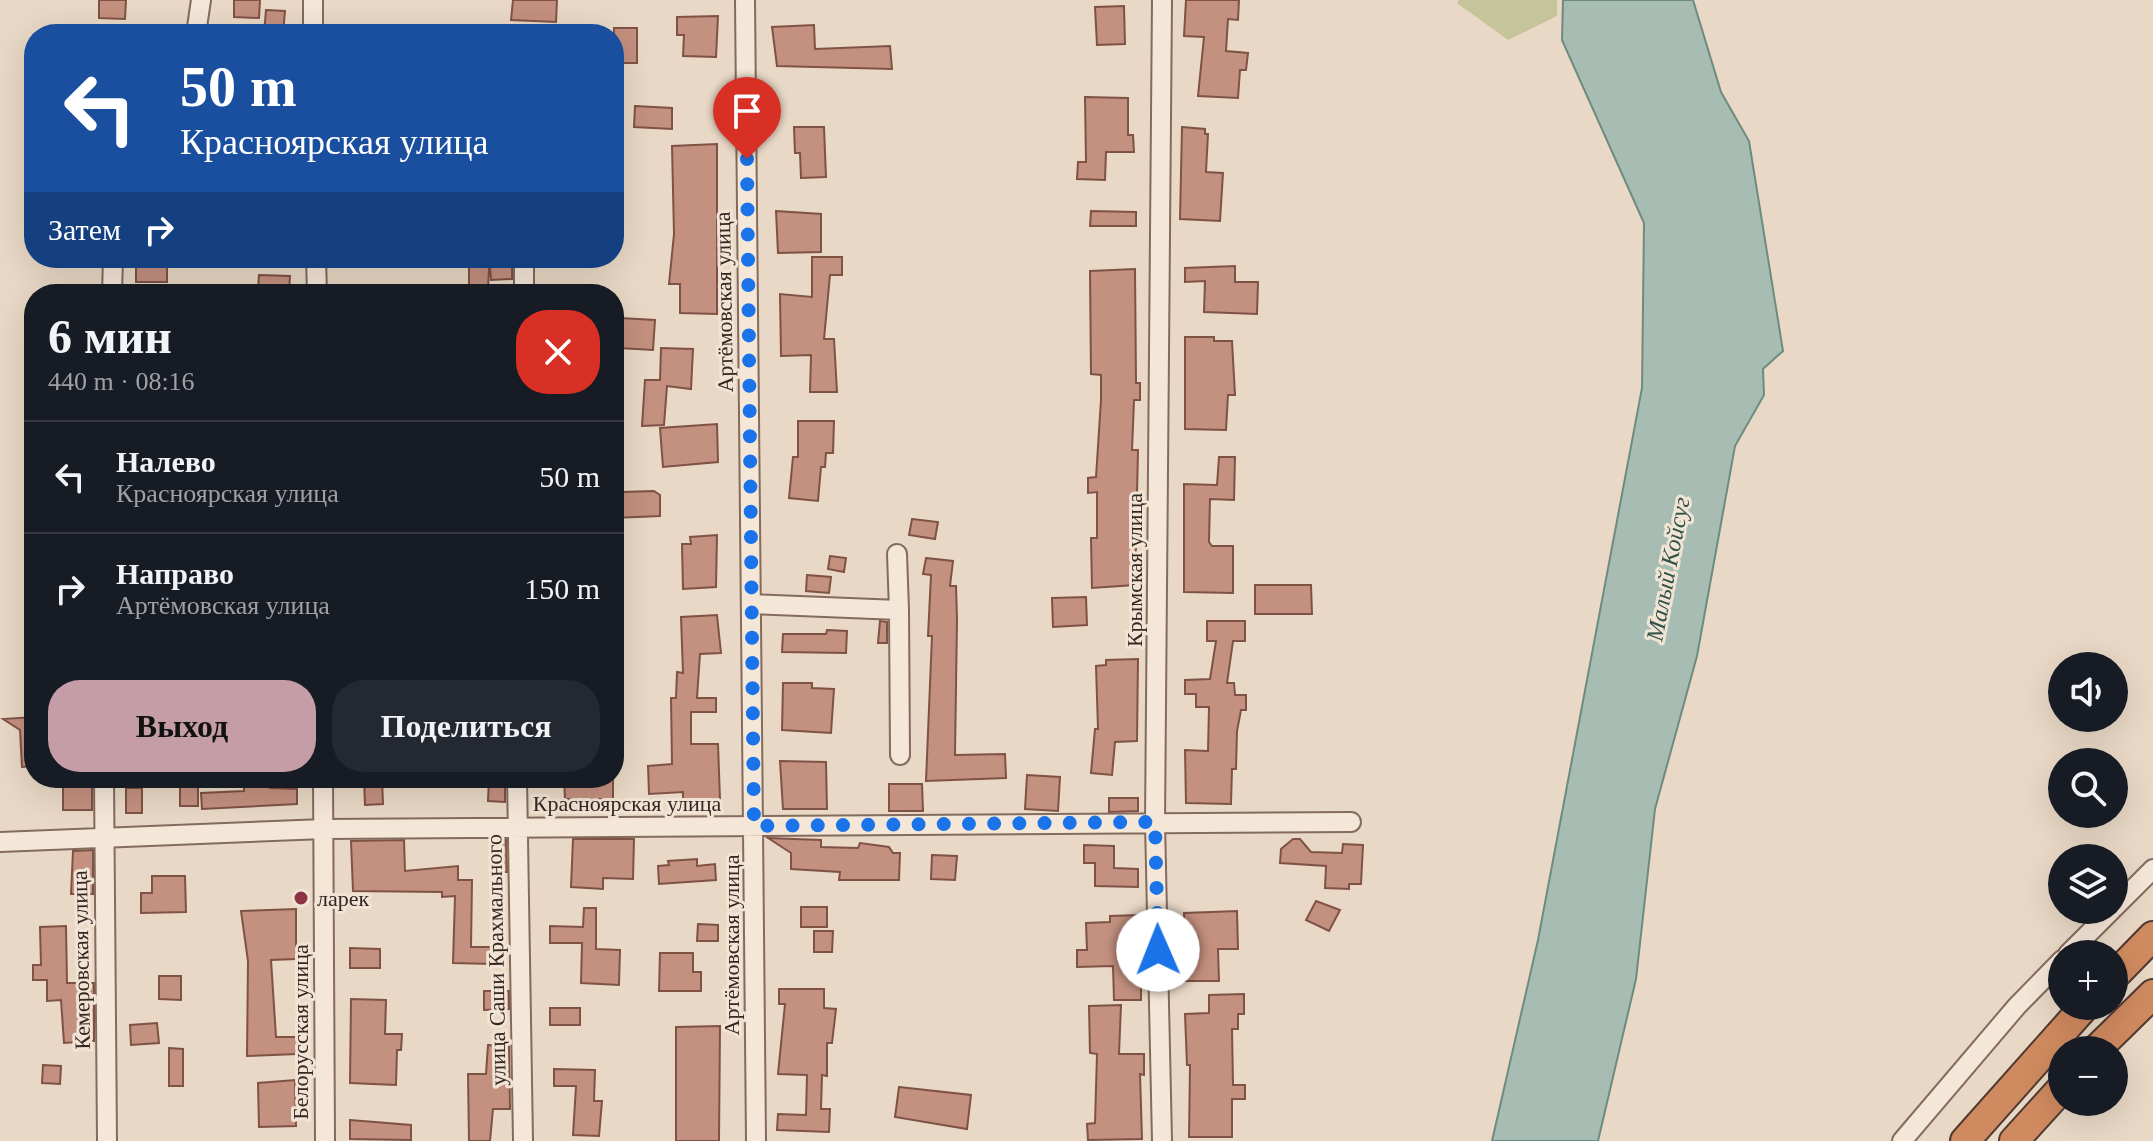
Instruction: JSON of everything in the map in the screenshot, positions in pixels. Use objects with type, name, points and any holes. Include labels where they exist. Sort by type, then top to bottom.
[{"type":"highway","points":[[2128,962],[2153,936]]},
{"type":"highway","points":[[2110,1036],[2153,994]]},
{"type":"highway","points":[[1965,1141],[2073,1020]]},
{"type":"highway","points":[[2014,1141],[2048,1103]]},
{"type":"street","points":[[197,24],[201,0]]},
{"type":"street","points":[[313,0],[313,24]]},
{"type":"street","name":"Артёмовская улица","points":[[745,0],[756,1141]]},
{"type":"street","name":"Крымская улица","points":[[1162,0],[1155,822],[1162,1141]]},
{"type":"street","points":[[897,554],[900,755]]},
{"type":"street","points":[[752,604],[899,610]]},
{"type":"street","name":"Кемеровская улица","points":[[104,788],[107,1141]]},
{"type":"street","name":"Белорусская улица","points":[[323,788],[325,1141]]},
{"type":"street","name":"улица Саши Крахмального","points":[[517,788],[523,1141]]},
{"type":"street","name":"Красноярская улица","points":[[0,842],[324,829],[1351,822]]},
{"type":"street","points":[[2128,894],[2153,869]]},
{"type":"street","points":[[2082,940],[2098,924]]},
{"type":"street","points":[[1902,1141],[2017,1006],[2048,974]]},
{"type":"shaded area","points":[[1459,0],[1557,0],[1557,16],[1508,40],[1457,3]]},
{"type":"water","name":"Малый Койсуг","points":[[1563,0],[1693,0],[1721,92],[1749,141],[1783,351],[1763,369],[1764,395],[1735,446],[1697,656],[1655,809],[1636,979],[1598,1141],[1492,1141],[1538,940],[1642,388],[1644,223],[1562,40]]},
{"type":"building","points":[[99,0],[126,0],[125,19],[99,18]]},
{"type":"building","points":[[234,0],[260,0],[259,18],[234,17]]},
{"type":"building","points":[[513,0],[557,0],[556,22],[511,20]]},
{"type":"building","points":[[1186,0],[1239,0],[1238,20],[1228,19],[1226,51],[1248,53],[1246,70],[1240,70],[1238,98],[1198,96],[1204,37],[1184,36]]},
{"type":"building","points":[[1124,6],[1125,44],[1097,45],[1095,7]]},
{"type":"building","points":[[266,10],[285,11],[284,24],[265,24]]},
{"type":"building","points":[[718,16],[716,57],[683,56],[684,35],[677,35],[677,17]]},
{"type":"building","points":[[814,25],[815,49],[890,46],[892,69],[777,66],[772,27]]},
{"type":"building","points":[[624,28],[637,28],[637,63],[624,63]]},
{"type":"building","points":[[1085,97],[1128,98],[1128,135],[1133,135],[1134,152],[1106,152],[1105,180],[1077,179],[1078,162],[1086,162]]},
{"type":"building","points":[[635,106],[672,108],[672,129],[634,127]]},
{"type":"building","points":[[794,127],[824,127],[826,177],[801,178],[800,153],[795,153]]},
{"type":"building","points":[[1182,127],[1205,129],[1205,134],[1208,134],[1206,172],[1223,173],[1220,221],[1180,219]]},
{"type":"building","points":[[717,144],[717,314],[680,313],[680,284],[669,284],[674,234],[672,146]]},
{"type":"building","points":[[776,211],[821,214],[821,252],[778,253]]},
{"type":"building","points":[[1091,211],[1136,212],[1136,226],[1090,226]]},
{"type":"building","points":[[812,257],[842,257],[842,275],[830,275],[824,339],[834,339],[837,392],[810,392],[811,355],[781,356],[780,294],[812,297]]},
{"type":"building","points":[[1235,266],[1235,282],[1258,282],[1257,314],[1204,312],[1205,281],[1185,282],[1185,268]]},
{"type":"building","points":[[136,268],[167,268],[167,282],[136,282]]},
{"type":"building","points":[[469,268],[489,268],[488,284],[469,284]]},
{"type":"building","points":[[490,268],[512,268],[512,279],[491,280]]},
{"type":"building","points":[[1135,269],[1136,383],[1140,383],[1140,400],[1134,400],[1132,450],[1138,450],[1135,585],[1092,588],[1091,538],[1097,538],[1097,492],[1088,493],[1088,478],[1096,477],[1101,375],[1091,374],[1090,271]]},
{"type":"building","points":[[259,275],[290,276],[290,284],[258,284]]},
{"type":"building","points":[[624,318],[655,320],[653,350],[624,348]]},
{"type":"building","points":[[1185,337],[1214,337],[1214,341],[1232,341],[1235,395],[1228,395],[1226,430],[1185,429]]},
{"type":"building","points":[[661,348],[693,349],[691,389],[667,386],[664,425],[642,426],[645,380],[660,380]]},
{"type":"building","points":[[798,421],[834,421],[833,453],[826,453],[825,467],[821,467],[818,501],[789,498],[793,457],[798,457]]},
{"type":"building","points":[[717,424],[718,462],[663,467],[660,428]]},
{"type":"building","points":[[1219,457],[1235,457],[1234,500],[1210,499],[1209,542],[1212,546],[1233,546],[1233,593],[1184,592],[1184,484],[1217,485]]},
{"type":"building","points":[[654,491],[660,495],[660,516],[624,518],[624,492]]},
{"type":"building","points":[[912,519],[938,522],[935,539],[909,535]]},
{"type":"building","points":[[717,535],[716,587],[683,589],[682,544],[691,544],[690,537]]},
{"type":"building","points":[[830,556],[846,558],[844,572],[828,569]]},
{"type":"building","points":[[926,558],[953,561],[950,586],[956,586],[957,619],[955,755],[1005,754],[1006,778],[926,781],[932,636],[928,636],[931,575],[923,574]]},
{"type":"building","points":[[807,575],[831,577],[829,593],[806,591]]},
{"type":"building","points":[[1255,585],[1311,585],[1312,614],[1255,614]]},
{"type":"building","points":[[1086,597],[1087,625],[1053,627],[1052,598]]},
{"type":"building","points":[[717,615],[721,653],[700,654],[697,698],[716,698],[716,712],[691,712],[691,744],[718,744],[720,800],[683,801],[683,792],[649,794],[648,766],[672,764],[671,698],[676,698],[677,672],[683,673],[681,617]]},
{"type":"building","points":[[880,621],[887,622],[887,643],[878,643]]},
{"type":"building","points":[[1207,621],[1245,621],[1245,641],[1233,641],[1227,683],[1234,683],[1235,695],[1246,695],[1246,710],[1241,710],[1237,731],[1231,804],[1186,803],[1185,750],[1208,751],[1209,707],[1196,707],[1196,694],[1185,694],[1185,680],[1210,679],[1216,641],[1207,641]]},
{"type":"building","points":[[827,630],[847,631],[846,653],[782,652],[783,634],[826,634]]},
{"type":"building","points":[[1138,659],[1137,741],[1115,742],[1112,775],[1091,773],[1095,729],[1098,729],[1096,666],[1106,665],[1106,660]]},
{"type":"building","points":[[783,683],[812,683],[812,688],[834,689],[831,733],[782,730]]},
{"type":"building","points":[[24,718],[24,767],[20,730],[3,719]]},
{"type":"building","points":[[780,761],[826,762],[827,809],[783,809]]},
{"type":"building","points":[[1027,775],[1060,777],[1058,811],[1025,809]]},
{"type":"building","points":[[889,784],[922,784],[923,811],[889,811]]},
{"type":"building","points":[[63,788],[92,788],[92,810],[63,810]]},
{"type":"building","points":[[126,788],[142,788],[142,813],[126,813]]},
{"type":"building","points":[[180,788],[198,788],[198,806],[180,806]]},
{"type":"building","points":[[244,788],[297,789],[297,804],[202,809],[201,793],[244,791]]},
{"type":"building","points":[[364,788],[382,788],[383,804],[365,805]]},
{"type":"building","points":[[489,788],[505,788],[505,802],[488,801]]},
{"type":"building","points":[[564,788],[613,788],[613,799],[565,799]]},
{"type":"building","points":[[1109,798],[1138,798],[1138,811],[1109,812]]},
{"type":"building","points":[[768,838],[821,840],[821,847],[858,848],[860,843],[889,847],[893,853],[900,853],[899,880],[839,880],[840,872],[791,869],[791,853]]},
{"type":"building","points":[[573,839],[634,839],[633,879],[603,878],[603,889],[571,887]]},
{"type":"building","points":[[1293,839],[1300,839],[1311,852],[1342,853],[1343,844],[1363,845],[1361,884],[1349,884],[1349,889],[1325,888],[1326,866],[1280,863],[1281,849]]},
{"type":"building","points":[[404,840],[405,871],[458,866],[458,880],[472,880],[471,947],[492,947],[491,964],[453,963],[455,896],[442,897],[442,892],[353,891],[351,841]]},
{"type":"building","points":[[491,840],[506,840],[507,872],[491,872]]},
{"type":"building","points":[[1084,845],[1114,846],[1114,868],[1138,869],[1138,887],[1095,886],[1095,863],[1084,863]]},
{"type":"building","points":[[93,850],[93,894],[71,894],[73,851]]},
{"type":"building","points":[[932,855],[957,856],[955,880],[931,879]]},
{"type":"building","points":[[697,859],[697,866],[715,864],[716,880],[659,884],[658,866],[669,865],[668,861]]},
{"type":"building","points":[[152,876],[185,876],[186,912],[141,913],[141,893],[152,893]]},
{"type":"building","points":[[1316,901],[1340,910],[1329,931],[1306,920]]},
{"type":"building","points":[[801,907],[827,907],[827,927],[801,927]]},
{"type":"building","points":[[584,908],[596,908],[596,949],[620,950],[619,985],[581,983],[582,943],[550,943],[550,926],[583,927]]},
{"type":"building","points":[[296,909],[296,959],[271,960],[276,1037],[297,1037],[297,1054],[247,1056],[248,961],[241,911]]},
{"type":"building","points":[[1237,911],[1238,949],[1218,949],[1219,981],[1185,981],[1184,913]]},
{"type":"building","points":[[1140,915],[1137,983],[1141,983],[1141,1000],[1114,1000],[1113,966],[1077,967],[1077,950],[1087,950],[1086,923],[1110,922],[1110,916]]},
{"type":"building","points":[[698,924],[718,925],[718,941],[697,941]]},
{"type":"building","points":[[66,926],[67,983],[94,983],[94,1041],[64,1043],[61,1000],[47,1001],[47,980],[33,980],[33,965],[41,965],[40,927]]},
{"type":"building","points":[[814,931],[833,931],[832,952],[814,952]]},
{"type":"building","points":[[350,948],[380,949],[380,968],[350,968]]},
{"type":"building","points":[[660,953],[693,953],[693,972],[701,972],[701,991],[659,991]]},
{"type":"building","points":[[159,976],[181,976],[181,1000],[159,999]]},
{"type":"building","points":[[779,989],[824,989],[824,1008],[836,1009],[832,1043],[827,1043],[827,1076],[822,1075],[821,1109],[830,1109],[829,1132],[777,1130],[778,1114],[806,1115],[807,1075],[778,1074],[785,1004],[779,1004]]},
{"type":"building","points":[[484,991],[509,991],[509,1009],[484,1010]]},
{"type":"building","points":[[1244,994],[1244,1014],[1238,1014],[1238,1029],[1232,1029],[1233,1085],[1245,1085],[1245,1099],[1232,1099],[1232,1137],[1189,1137],[1190,1065],[1187,1065],[1185,1014],[1209,1013],[1209,995]]},
{"type":"building","points":[[351,999],[386,1000],[385,1034],[402,1034],[401,1050],[397,1050],[396,1085],[350,1083]]},
{"type":"building","points":[[1121,1005],[1119,1054],[1144,1054],[1144,1075],[1140,1074],[1142,1139],[1088,1140],[1087,1124],[1095,1123],[1097,1054],[1090,1053],[1089,1006]]},
{"type":"building","points":[[550,1008],[580,1008],[580,1025],[550,1025]]},
{"type":"building","points":[[157,1023],[159,1043],[131,1045],[130,1025]]},
{"type":"building","points":[[720,1026],[719,1141],[676,1141],[676,1027]]},
{"type":"building","points":[[488,1045],[509,1046],[510,1109],[493,1109],[490,1141],[469,1141],[468,1074],[486,1074]]},
{"type":"building","points":[[169,1048],[183,1049],[183,1086],[169,1086]]},
{"type":"building","points":[[43,1065],[61,1066],[60,1084],[42,1083]]},
{"type":"building","points":[[554,1069],[595,1070],[594,1101],[602,1101],[599,1136],[573,1135],[576,1086],[554,1086]]},
{"type":"building","points":[[295,1080],[296,1126],[259,1127],[258,1083]]},
{"type":"building","points":[[899,1087],[971,1095],[967,1129],[895,1117]]},
{"type":"building","points":[[350,1120],[411,1125],[411,1140],[350,1139]]},
{"type":"place","name":"ларек","points":[[301,898]]},
{"type":"route","points":[[747,159],[754,826],[1155,822],[1158,950]]}]
